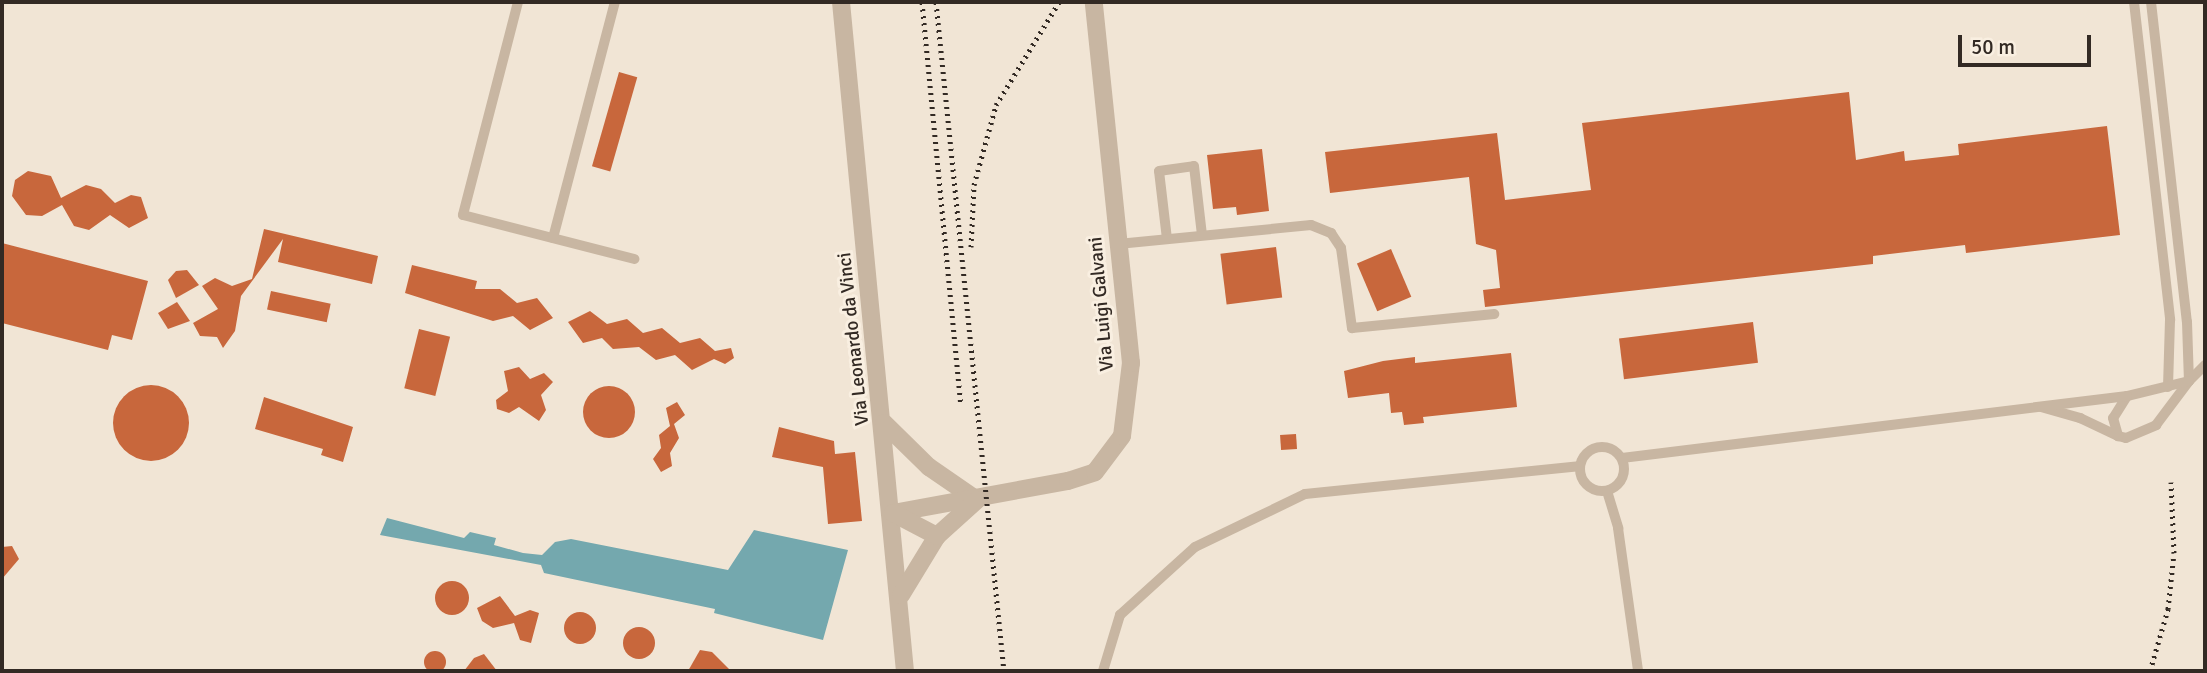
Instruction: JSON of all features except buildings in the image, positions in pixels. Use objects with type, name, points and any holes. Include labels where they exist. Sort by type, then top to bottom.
[{"type":"street","name":"Via Leonardo da Vinci","points":[[841,2],[901,595],[905,671]]},
{"type":"street","name":"Via Luigi Galvani","points":[[893,513],[977,500],[1094,472],[1122,436],[1131,363],[1094,2]]},
{"type":"street","points":[[884,423],[929,467],[977,500],[937,536],[901,595]]},
{"type":"street","points":[[893,513],[937,536]]},
{"type":"lane","points":[[519,2],[463,215],[634,259]]},
{"type":"lane","points":[[553,239],[615,2]]},
{"type":"lane","points":[[2134,2],[2170,320],[2168,387]]},
{"type":"lane","points":[[2151,2],[2187,322],[2189,381]]},
{"type":"lane","points":[[1167,239],[1159,170],[1194,166],[1202,235]]},
{"type":"lane","points":[[1118,244],[1292,224],[1331,233],[1342,248],[1352,328],[1494,314]]},
{"type":"lane","points":[[2034,404],[2118,436],[2138,436],[2156,425],[2189,381],[2205,365]]},
{"type":"lane","points":[[1579,466],[1589,450],[1601,446],[1622,458],[2034,404],[2127,396],[2189,381]]},
{"type":"lane","points":[[2118,436],[2113,418],[2127,396]]},
{"type":"lane","points":[[1607,491],[1623,478],[1622,458]]},
{"type":"lane","points":[[1579,466],[1587,486],[1607,491]]},
{"type":"lane","points":[[1103,671],[1120,615],[1195,547],[1305,494],[1579,466]]},
{"type":"lane","points":[[1607,491],[1618,528],[1638,671]]},
{"type":"water","points":[[387,518],[464,538],[470,532],[496,538],[494,545],[523,553],[542,555],[555,542],[571,539],[728,570],[754,530],[848,550],[823,640],[714,613],[715,609],[544,573],[541,565],[380,535]]},
{"type":"railway","points":[[922,2],[961,405]]},
{"type":"railway","points":[[936,2],[1004,671]]},
{"type":"railway","points":[[971,247],[974,185],[996,105],[1059,2]]},
{"type":"railway","points":[[2150,671],[2168,609],[2174,553],[2171,482]]}]
